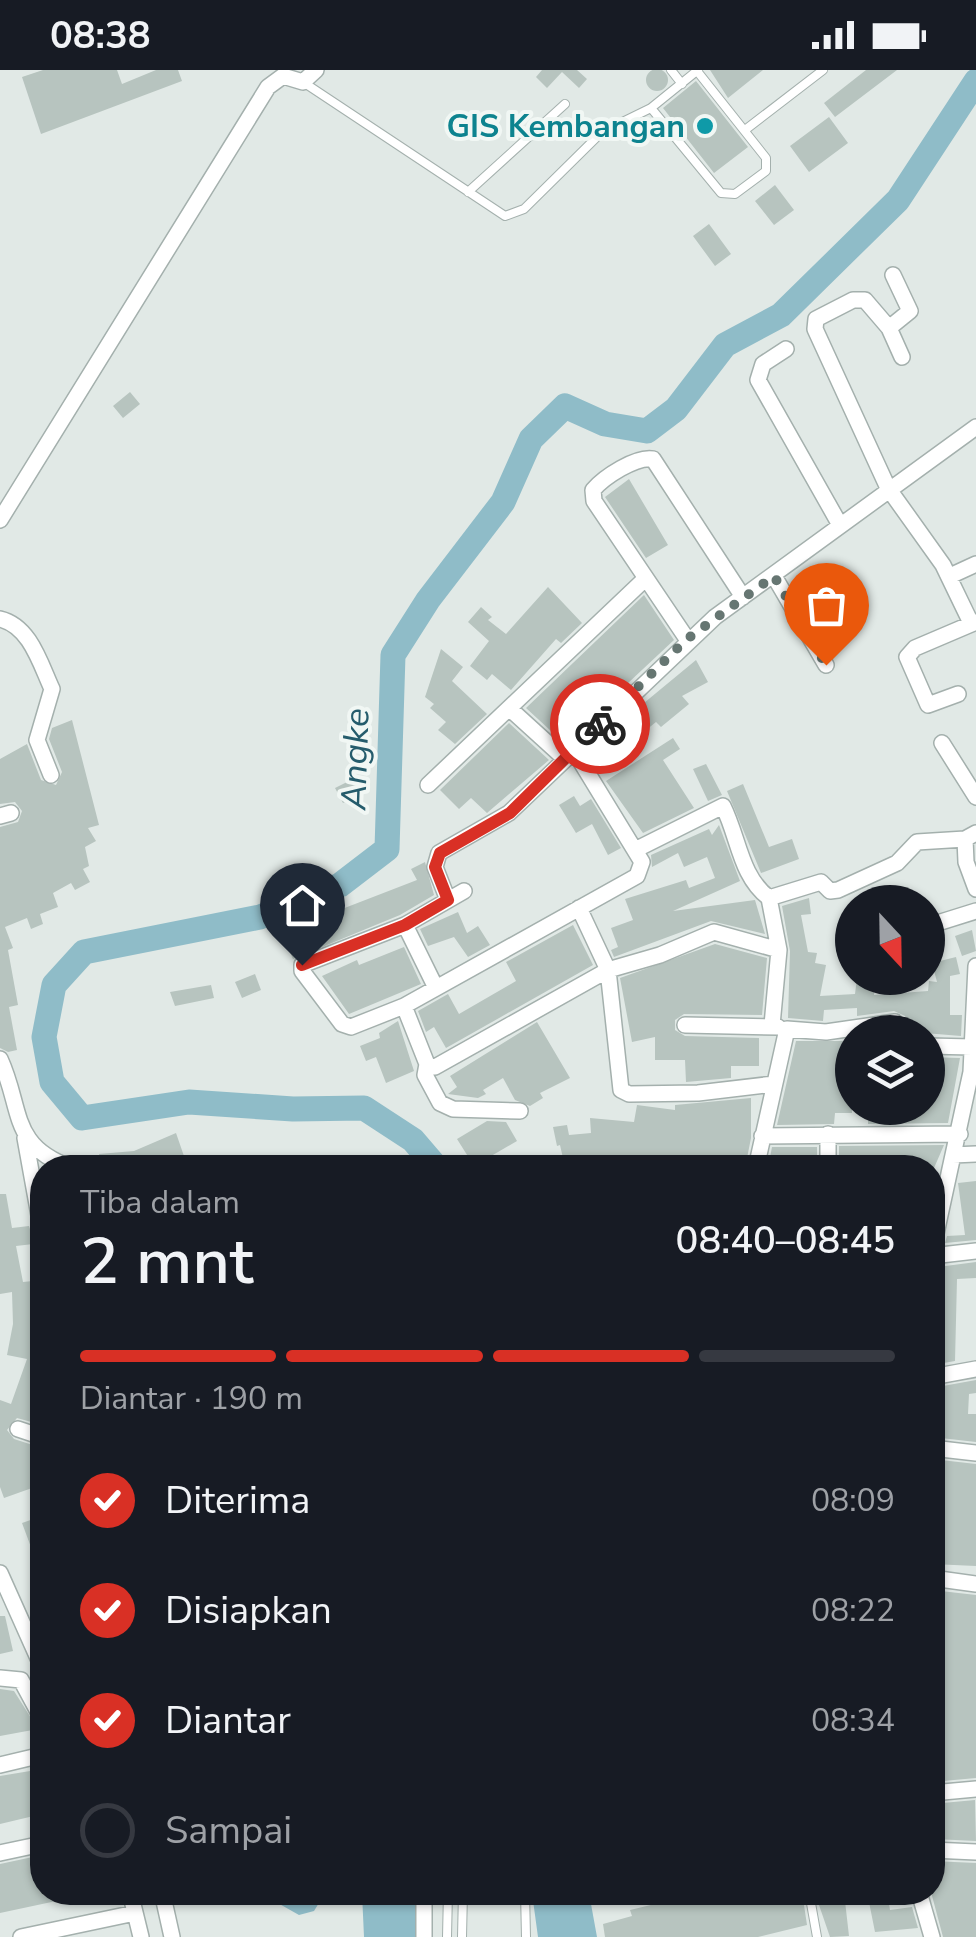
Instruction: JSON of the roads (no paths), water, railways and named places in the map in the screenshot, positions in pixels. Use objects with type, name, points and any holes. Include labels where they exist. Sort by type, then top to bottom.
[{"type":"street","points":[[0,520],[268,88],[283,76],[303,82],[316,70]]},
{"type":"street","points":[[889,328],[910,311],[893,276]]},
{"type":"street","points":[[902,357],[889,328],[859,299],[820,315],[814,324],[888,488],[950,576],[973,622],[914,648],[906,657],[928,706],[958,694]]},
{"type":"street","points":[[786,348],[763,364],[758,380],[840,526]]},
{"type":"street","points":[[448,900],[435,867],[440,853],[510,813],[687,639],[976,427]]},
{"type":"street","points":[[687,639],[594,500],[593,490],[642,459],[654,459],[743,597]]},
{"type":"street","points":[[950,576],[976,564]]},
{"type":"street","points":[[774,576],[826,665]]},
{"type":"street","points":[[428,785],[646,578]]},
{"type":"street","points":[[0,619],[24,634],[52,689],[37,740],[50,775]]},
{"type":"street","points":[[464,891],[405,925],[302,965],[302,971],[346,1027],[404,1006],[642,870],[635,850],[569,754],[509,708]]},
{"type":"street","points":[[942,743],[976,797]]},
{"type":"street","points":[[635,850],[722,806],[754,887],[769,898],[779,950],[780,1027],[774,1084],[758,1155]]},
{"type":"street","points":[[769,898],[822,882],[830,891],[838,890],[897,863],[917,842],[970,836],[966,862],[976,889]]},
{"type":"street","points":[[579,908],[608,970],[620,1090],[630,1094],[698,1093],[774,1084]]},
{"type":"street","points":[[945,920],[976,910]]},
{"type":"street","points":[[405,925],[436,988]]},
{"type":"street","points":[[428,1064],[440,1065],[608,970],[660,955],[714,932],[779,950]]},
{"type":"street","points":[[945,1192],[960,1134],[972,1048],[976,966]]},
{"type":"street","points":[[404,1006],[428,1064],[430,1091],[440,1104],[520,1111]]},
{"type":"street","points":[[685,1025],[835,1031]]},
{"type":"street","points":[[945,1047],[972,1048]]},
{"type":"street","points":[[0,1059],[30,1165]]},
{"type":"street","points":[[828,1134],[828,1155]]},
{"type":"street","points":[[762,1136],[960,1134]]},
{"type":"street","points":[[25,1137],[44,1155]]},
{"type":"street","points":[[953,1154],[976,1154]]},
{"type":"street","points":[[945,1253],[976,1251]]},
{"type":"street","points":[[945,1375],[976,1369]]},
{"type":"street","points":[[18,1428],[30,1432]]},
{"type":"street","points":[[945,1449],[976,1453]]},
{"type":"street","points":[[0,1573],[30,1639]]},
{"type":"street","points":[[945,1580],[976,1584]]},
{"type":"street","points":[[0,1678],[21,1680],[30,1697]]},
{"type":"street","points":[[0,1765],[30,1759]]},
{"type":"street","points":[[945,1792],[976,1789]]},
{"type":"street","points":[[0,1853],[30,1847]]},
{"type":"street","points":[[945,1851],[976,1852]]},
{"type":"street","points":[[133,1905],[140,1937]]},
{"type":"street","points":[[165,1905],[172,1937]]},
{"type":"street","points":[[424,1905],[424,1937]]},
{"type":"street","points":[[923,1905],[932,1937]]},
{"type":"street","points":[[22,1937],[135,1913]]},
{"type":"lane","points":[[671,70],[682,84]]},
{"type":"lane","points":[[303,82],[505,216],[515,215],[602,132],[651,108],[698,70],[745,130],[768,167],[736,194],[726,196],[651,108]]},
{"type":"lane","points":[[745,130],[822,70]]},
{"type":"lane","points":[[468,192],[565,104]]},
{"type":"lane","points":[[446,1937],[447,1905]]},
{"type":"lane","points":[[462,1937],[463,1905]]},
{"type":"lane","points":[[525,1905],[526,1937]]},
{"type":"lane","points":[[812,1905],[817,1937]]},
{"type":"water","points":[[281,1905],[317,1905],[314,1911],[299,1915]]},
{"type":"water","points":[[363,1905],[415,1905],[416,1937],[364,1937]]},
{"type":"water","points":[[534,1905],[591,1905],[597,1937],[538,1937]]},
{"type":"waterway","name":"Angke","points":[[426,1155],[413,1140],[364,1108],[293,1109],[189,1102],[82,1118],[52,1082],[44,1037],[54,985],[84,952],[260,917],[340,885],[387,849],[393,655],[428,600],[503,502],[531,439],[565,406],[605,424],[647,431],[676,409],[725,345],[781,315],[898,200],[976,81]]},
{"type":"place","name":"GIS Kembangan","points":[[705,126]]}]
